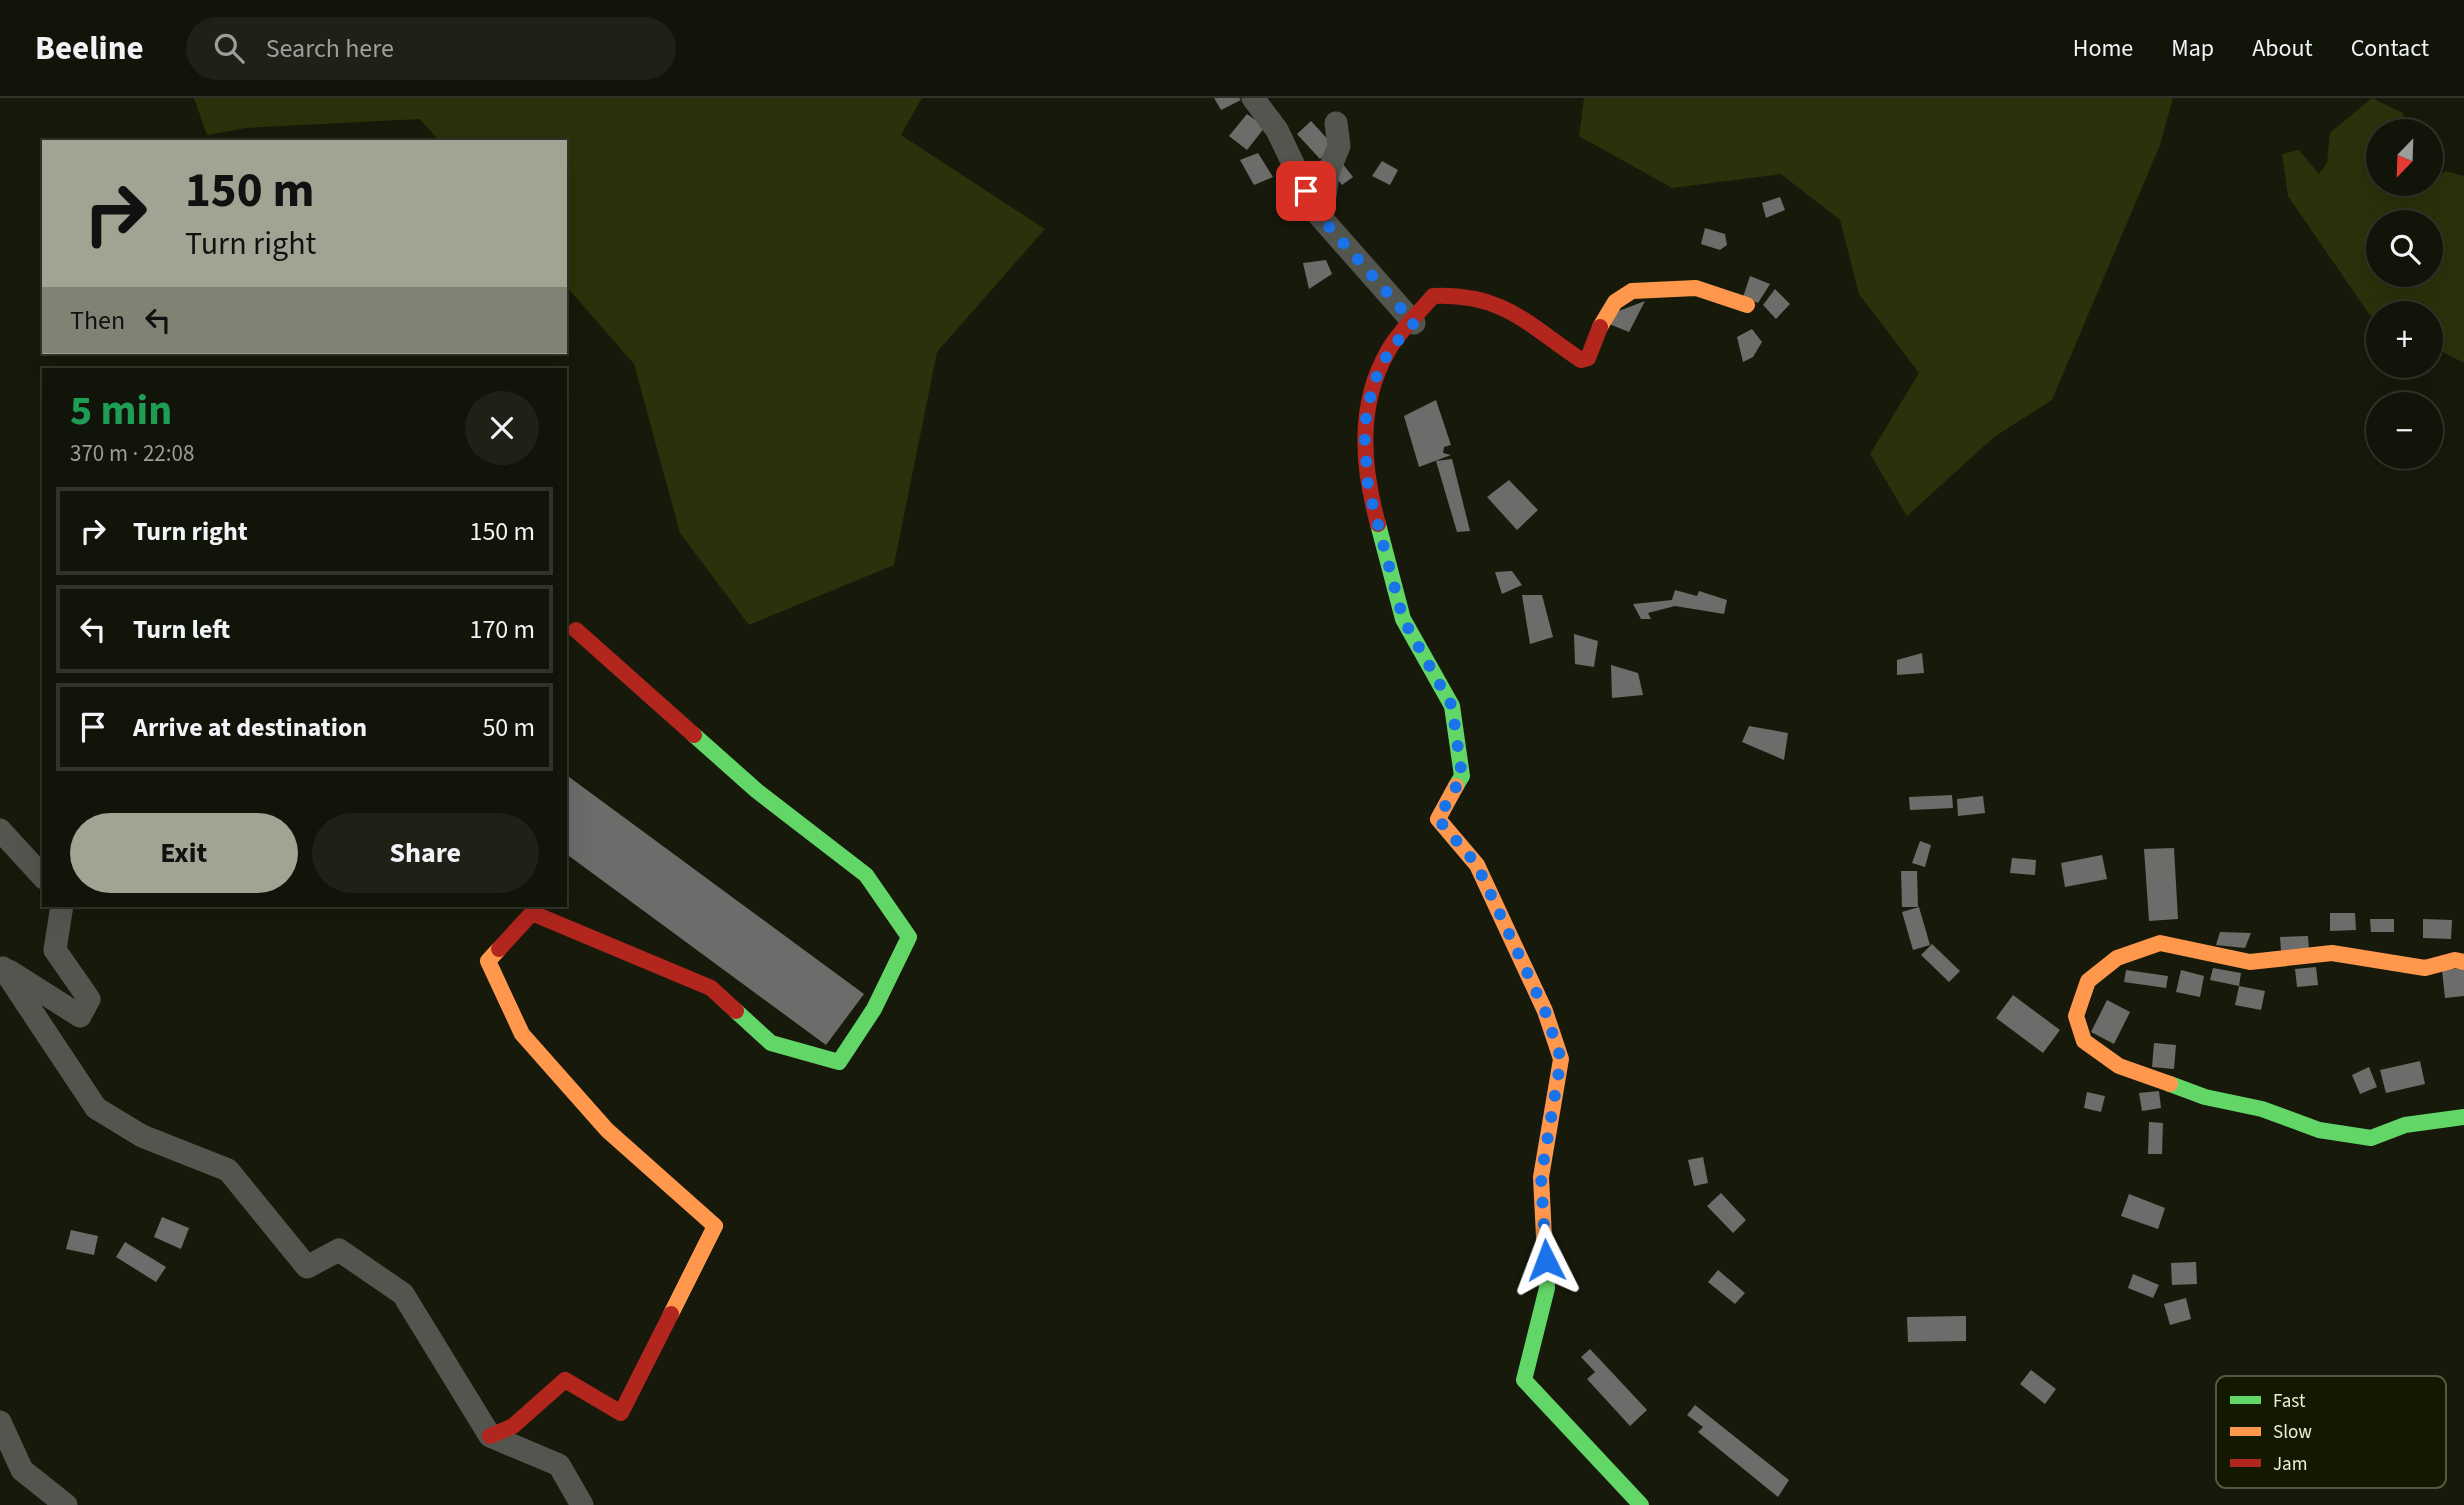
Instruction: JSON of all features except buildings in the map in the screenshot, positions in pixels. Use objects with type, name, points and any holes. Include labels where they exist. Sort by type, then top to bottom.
[{"type":"street","points":[[1253,98],[1277,131],[1316,212],[1414,323]]},
{"type":"street","points":[[1316,212],[1325,196],[1328,173],[1339,146],[1336,123]]},
{"type":"street","points":[[1641,1505],[1524,1380],[1547,1288],[1541,1177],[1561,1059],[1545,1011],[1477,865],[1438,819],[1462,776],[1452,706],[1403,619],[1368,487],[1364,428],[1373,384],[1390,349],[1414,323],[1433,296],[1462,293],[1488,300],[1517,314],[1581,360],[1588,358],[1609,309],[1624,293],[1632,290],[1696,288],[1747,305]]},
{"type":"street","points":[[490,1436],[513,1426],[565,1380],[621,1413],[715,1226],[607,1130],[522,1034],[488,961],[532,913],[711,988],[771,1043],[838,1062],[874,1009],[909,937],[866,875],[757,791],[576,630]]},
{"type":"street","points":[[0,830],[42,876]]},
{"type":"street","points":[[2,967],[80,1016],[89,999],[55,950],[62,907]]},
{"type":"street","points":[[2464,962],[2455,960],[2425,968],[2332,953],[2250,962],[2160,943],[2117,958],[2088,981],[2076,1016],[2084,1041],[2119,1066],[2205,1097],[2262,1109],[2319,1130],[2371,1138],[2405,1125],[2464,1116]]},
{"type":"street","points":[[2,967],[96,1108],[142,1136],[228,1170],[307,1267],[339,1250],[403,1294],[490,1436],[559,1465],[582,1505]]},
{"type":"street","points":[[0,1422],[22,1470],[66,1505]]},
{"type":"green space","points":[[194,98],[922,98],[901,135],[1045,229],[937,352],[894,565],[749,625],[680,533],[634,364],[567,287],[567,140],[438,140],[420,119],[246,128],[207,135]]},
{"type":"green space","points":[[1584,98],[2173,98],[2160,145],[2052,400],[1994,437],[1907,516],[1870,454],[1919,373],[1859,294],[1840,220],[1781,174],[1672,188],[1579,136]]},
{"type":"green space","points":[[2372,98],[2403,113],[2404,119],[2366,119],[2366,196],[2443,196],[2445,171],[2464,176],[2464,363],[2443,352],[2443,301],[2366,301],[2366,310],[2288,196],[2282,154],[2299,150],[2319,174],[2327,163],[2330,133]]},
{"type":"traffic: fast","points":[[1378,524],[1403,619],[1452,706],[1462,776],[1456,786]]},
{"type":"traffic: fast","points":[[694,735],[757,791],[866,875],[909,937],[874,1009],[839,1062],[771,1043],[736,1011]]},
{"type":"traffic: fast","points":[[2170,1084],[2205,1097],[2262,1109],[2319,1130],[2371,1138],[2405,1125],[2464,1117]]},
{"type":"traffic: fast","points":[[1544,1237],[1547,1288],[1524,1380],[1641,1505]]},
{"type":"traffic: slow","points":[[1600,327],[1615,302],[1632,291],[1696,288],[1747,305]]},
{"type":"traffic: slow","points":[[1456,786],[1438,819],[1477,865],[1545,1011],[1561,1059],[1541,1177],[1544,1237]]},
{"type":"traffic: slow","points":[[2170,1084],[2119,1066],[2084,1041],[2076,1016],[2088,981],[2117,958],[2160,943],[2250,962],[2332,953],[2425,968],[2455,960],[2464,962]]},
{"type":"traffic: slow","points":[[499,949],[488,961],[522,1034],[607,1130],[715,1226],[671,1314]]},
{"type":"traffic: jam","points":[[1378,524],[1366,458],[1365,436],[1371,393],[1388,351],[1403,329],[1433,296],[1457,296],[1496,305],[1529,323],[1581,360],[1588,358],[1600,327]]},
{"type":"traffic: jam","points":[[576,630],[694,735]]},
{"type":"traffic: jam","points":[[499,949],[532,913],[711,988],[736,1011]]},
{"type":"traffic: jam","points":[[490,1436],[513,1426],[565,1380],[621,1413],[671,1314]]},
{"type":"route","points":[[1306,191],[1316,212],[1414,323],[1390,349],[1373,384],[1364,428],[1368,487],[1403,619],[1452,706],[1462,776],[1438,819],[1477,865],[1545,1011],[1561,1059],[1541,1177],[1546,1260]]}]
